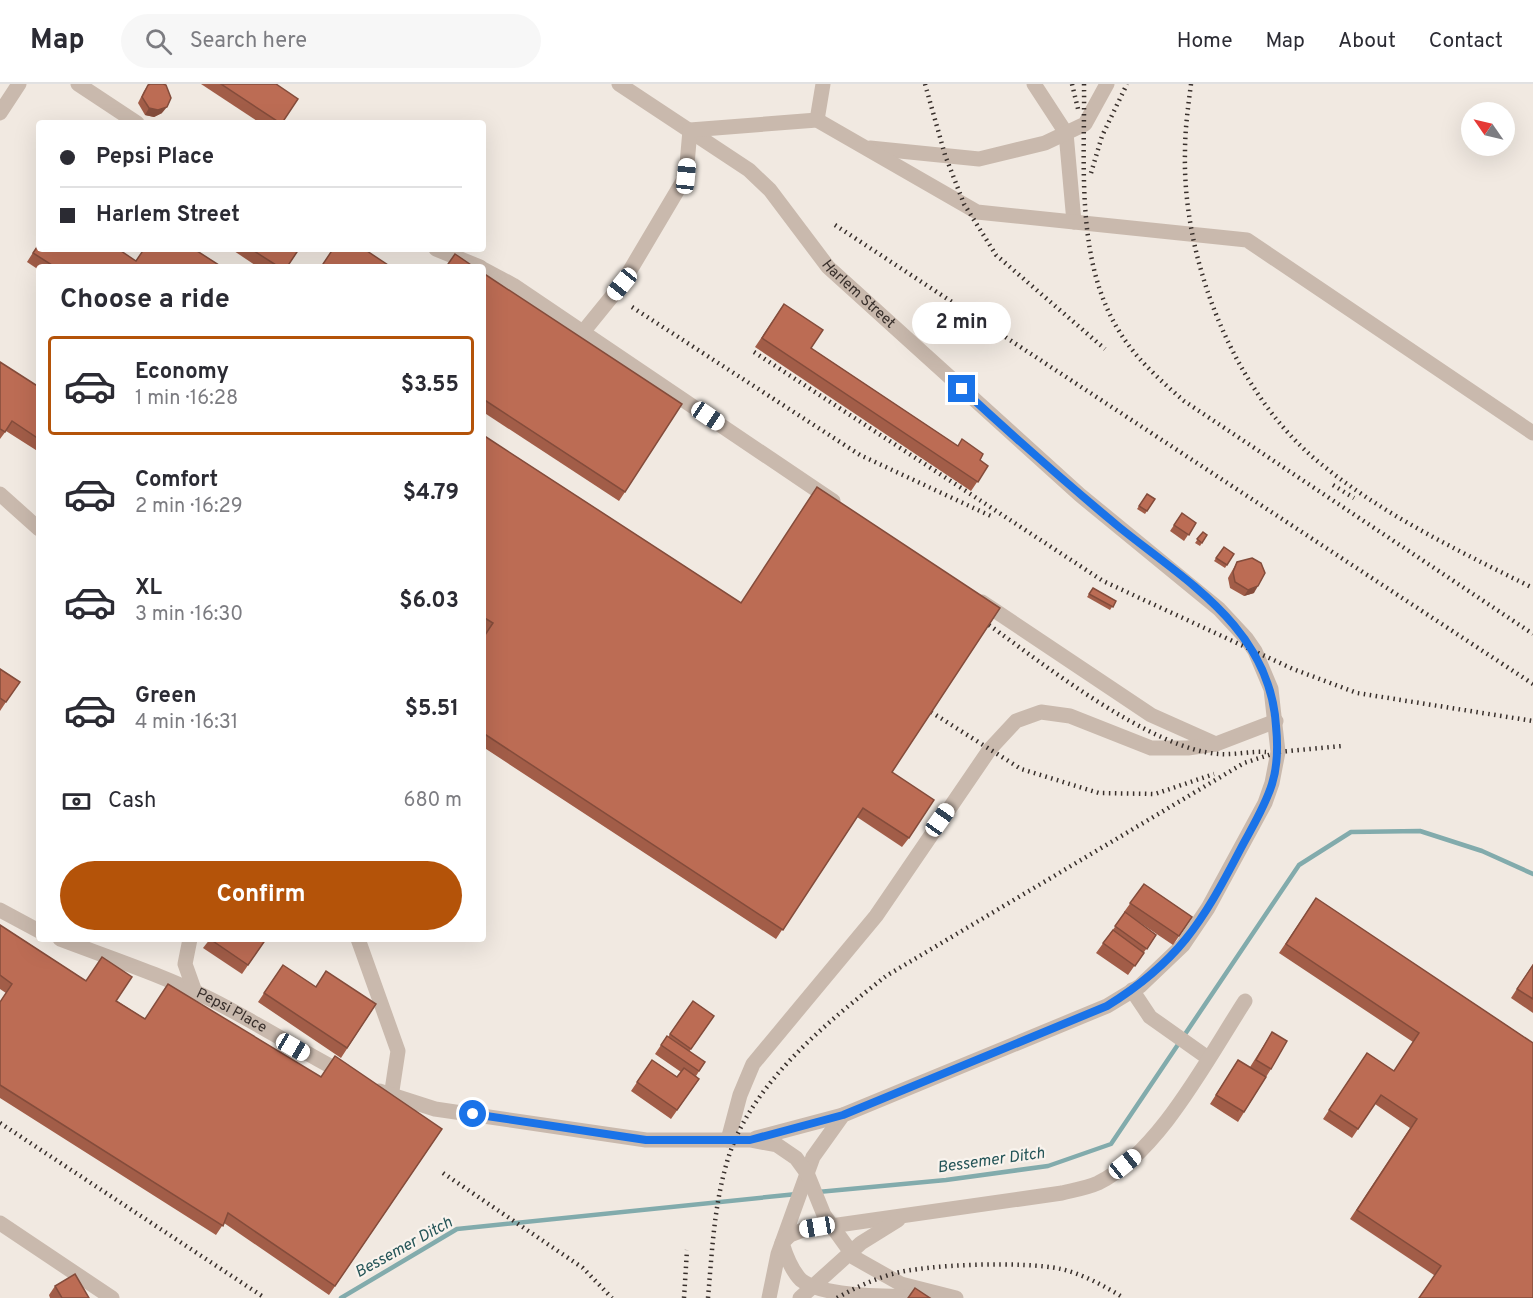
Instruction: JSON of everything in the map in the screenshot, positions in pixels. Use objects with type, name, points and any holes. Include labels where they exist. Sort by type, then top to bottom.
[{"type":"lane","points":[[0,113],[19,84]]},
{"type":"lane","points":[[78,84],[132,120]]},
{"type":"lane","name":"Harlem Street","points":[[619,84],[740,163],[770,190],[828,267],[1080,495],[1219,609],[1255,651],[1271,689],[1276,721],[1278,752],[1272,783],[1239,852],[1208,908],[1183,945],[1161,968],[1107,1006],[843,1115],[750,1140]]},
{"type":"lane","points":[[817,120],[823,84]]},
{"type":"lane","points":[[1034,84],[1066,133],[1074,222]]},
{"type":"lane","points":[[864,147],[979,159],[1045,143],[1084,124],[1107,84]]},
{"type":"lane","points":[[583,332],[622,284],[686,176],[690,130],[817,120],[977,212],[1247,240],[1533,433]]},
{"type":"lane","points":[[443,252],[472,264]]},
{"type":"lane","points":[[486,270],[513,285],[845,510]]},
{"type":"lane","points":[[0,494],[36,526]]},
{"type":"lane","points":[[970,594],[1151,715],[1216,744]]},
{"type":"lane","points":[[728,1140],[740,1095],[753,1064],[876,916],[990,749],[1016,722],[1041,712],[1070,716],[1151,748],[1188,748],[1216,744],[1276,721]]},
{"type":"lane","points":[[0,910],[36,929]]},
{"type":"lane","name":"Pepsi Place","points":[[68,942],[195,992],[314,1059],[391,1097],[435,1109],[646,1140],[750,1140]]},
{"type":"lane","points":[[189,942],[185,964],[195,992]]},
{"type":"lane","points":[[359,942],[398,1051],[391,1097]]},
{"type":"lane","points":[[1132,990],[1150,1017],[1163,1029],[1208,1058]]},
{"type":"lane","points":[[782,1243],[790,1235],[803,1230],[1062,1193],[1096,1183],[1137,1155],[1161,1129],[1245,1001]]},
{"type":"lane","points":[[769,1298],[782,1243],[813,1157],[843,1115]]},
{"type":"lane","points":[[750,1140],[777,1145],[796,1158],[807,1173],[821,1209],[855,1258],[884,1277],[901,1284],[956,1298]]},
{"type":"lane","points":[[800,1298],[850,1252],[902,1217]]},
{"type":"lane","points":[[0,1223],[112,1298]]},
{"type":"lane","points":[[782,1243],[788,1260],[801,1280],[816,1290],[886,1297],[945,1298]]},
{"type":"lane","points":[[83,1279],[91,1298]]},
{"type":"building","points":[[150,84],[166,85],[171,98],[167,107],[158,110],[149,108],[142,97]]},
{"type":"building","points":[[221,84],[276,84],[298,99],[284,120],[275,120]]},
{"type":"building","points":[[36,248],[36,252],[122,252],[136,261],[142,252],[199,252],[217,264],[50,264],[33,253]]},
{"type":"building","points":[[256,252],[297,252],[289,264],[274,264]]},
{"type":"building","points":[[331,252],[368,252],[386,264],[323,264]]},
{"type":"building","points":[[455,254],[470,264],[448,264]]},
{"type":"building","points":[[486,275],[682,404],[625,492],[486,401]]},
{"type":"building","points":[[784,304],[823,330],[811,348],[958,446],[962,439],[983,454],[980,460],[988,466],[978,482],[762,338]]},
{"type":"building","points":[[0,362],[36,385],[36,437],[12,421],[5,432],[0,429]]},
{"type":"building","points":[[486,437],[741,603],[817,487],[1000,608],[892,772],[934,800],[909,838],[863,808],[783,930],[486,735],[486,634],[493,623],[486,619]]},
{"type":"building","points":[[1147,494],[1155,499],[1147,511],[1139,506]]},
{"type":"building","points":[[1182,513],[1196,523],[1189,535],[1174,525]]},
{"type":"building","points":[[1203,532],[1207,535],[1202,543],[1197,539]]},
{"type":"building","points":[[1224,547],[1234,554],[1227,565],[1216,558]]},
{"type":"building","points":[[1252,558],[1261,563],[1265,573],[1258,586],[1248,590],[1235,582],[1233,572],[1237,562]]},
{"type":"building","points":[[1093,588],[1116,601],[1113,607],[1089,594]]},
{"type":"building","points":[[0,669],[20,682],[6,702],[0,698]]},
{"type":"building","points":[[1144,884],[1192,917],[1179,936],[1130,903]]},
{"type":"building","points":[[1316,898],[1533,1043],[1533,1298],[1419,1298],[1441,1266],[1357,1210],[1417,1119],[1381,1095],[1358,1129],[1329,1110],[1367,1053],[1394,1071],[1419,1033],[1286,944]]},
{"type":"building","points":[[1125,912],[1156,935],[1147,949],[1115,926]]},
{"type":"building","points":[[0,925],[86,981],[102,957],[132,977],[116,1001],[145,1019],[168,984],[321,1077],[335,1056],[442,1129],[335,1286],[228,1213],[223,1226],[0,1085],[0,1002],[12,984],[0,975]]},
{"type":"building","points":[[1113,930],[1144,953],[1135,966],[1103,943]]},
{"type":"building","points":[[214,942],[264,942],[248,965]]},
{"type":"building","points":[[283,965],[316,987],[326,971],[376,1004],[347,1048],[264,993]]},
{"type":"building","points":[[1533,965],[1533,999],[1517,989]]},
{"type":"building","points":[[693,1001],[714,1016],[691,1049],[670,1034]]},
{"type":"building","points":[[1272,1032],[1287,1041],[1271,1069],[1256,1060]]},
{"type":"building","points":[[667,1036],[705,1062],[699,1071],[661,1045]]},
{"type":"building","points":[[652,1060],[677,1077],[684,1068],[699,1079],[677,1110],[637,1082]]},
{"type":"building","points":[[1238,1060],[1266,1077],[1244,1112],[1216,1095]]},
{"type":"building","points":[[75,1274],[89,1298],[62,1298],[55,1286]]},
{"type":"building","points":[[915,1288],[930,1298],[908,1298]]},
{"type":"waterway","name":"Bessemer Ditch","points":[[818,1192],[946,1180],[1048,1166],[1111,1144],[1299,865],[1351,832],[1420,831],[1482,851],[1533,874]]},
{"type":"waterway","name":"Bessemer Ditch","points":[[341,1298],[457,1229],[797,1194]]},
{"type":"railway","points":[[925,84],[945,155],[964,204],[996,255],[1105,349]]},
{"type":"railway","points":[[1072,84],[1079,113]]},
{"type":"railway","points":[[1084,84],[1085,211],[1089,243],[1095,274],[1105,303],[1119,331],[1133,351],[1184,401],[1533,634]]},
{"type":"railway","points":[[1091,173],[1102,136],[1127,84]]},
{"type":"railway","points":[[1191,84],[1185,152],[1186,194],[1193,237],[1204,280],[1220,323],[1239,364],[1263,401],[1290,435],[1345,483],[1423,532],[1533,588]]},
{"type":"railway","points":[[835,225],[1533,684]]},
{"type":"railway","points":[[632,307],[860,455],[993,517]]},
{"type":"railway","points":[[754,352],[1103,581],[1293,669],[1357,693],[1533,721]]},
{"type":"railway","points":[[1333,485],[1354,498]]},
{"type":"railway","points":[[989,625],[1100,703],[1164,738],[1193,749],[1220,754],[1266,752]]},
{"type":"railway","points":[[931,712],[1021,769],[1099,793],[1155,794],[1214,774]]},
{"type":"railway","points":[[708,1298],[719,1195],[727,1162],[738,1134],[753,1107],[771,1082],[792,1058],[839,1014],[886,976],[1244,763],[1278,752],[1342,746]]},
{"type":"railway","points":[[0,1123],[265,1298]]},
{"type":"railway","points":[[443,1173],[583,1268],[612,1298]]},
{"type":"railway","points":[[684,1298],[687,1250]]},
{"type":"railway","points":[[837,1298],[892,1274],[928,1268],[1001,1264],[1069,1271],[1124,1298]]},
{"type":"route","points":[[473,1114],[646,1140],[688,1142],[750,1140],[843,1115],[1107,1006],[1140,986],[1161,968],[1183,945],[1208,908],[1264,803],[1272,783],[1278,752],[1271,689],[1255,651],[1219,609],[1080,495],[962,389]]}]
